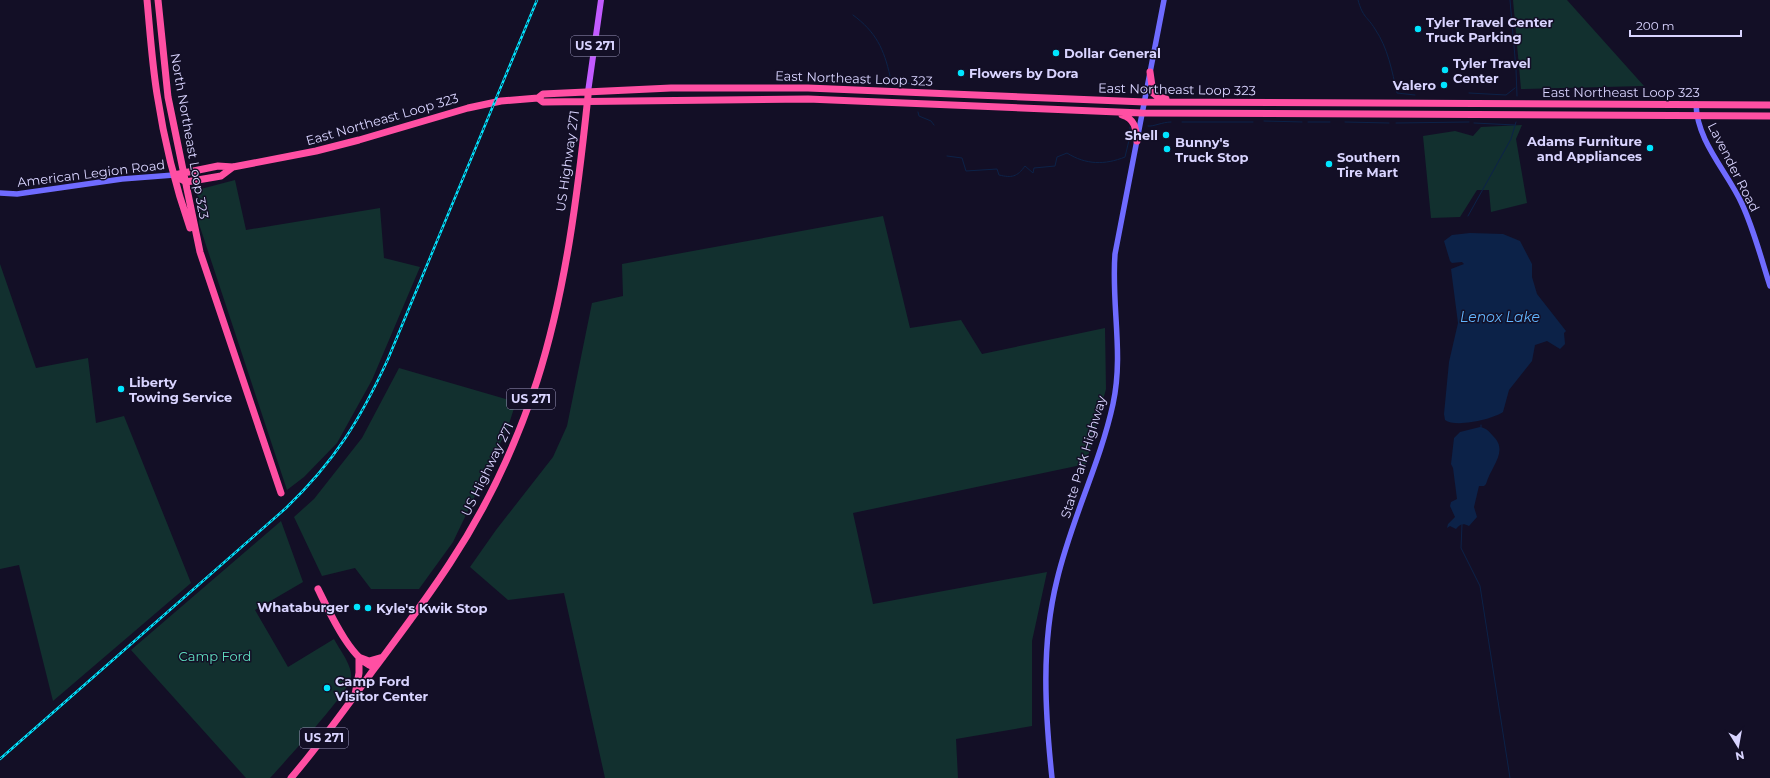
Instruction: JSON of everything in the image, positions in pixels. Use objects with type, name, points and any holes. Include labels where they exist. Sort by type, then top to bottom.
[{"type":"highway","name":"North Northeast Loop 323","points":[[147,0],[155,83],[174,175],[185,213],[200,252],[281,493]]},
{"type":"highway","name":"North Northeast Loop 323","points":[[158,0],[166,81],[186,182],[191,217],[200,252]]},
{"type":"highway","points":[[1150,72],[1151,88],[1154,94],[1160,98],[1180,102]]},
{"type":"highway","points":[[155,83],[166,81]]},
{"type":"highway","points":[[734,87],[734,99]]},
{"type":"highway","name":"East Northeast Loop 323","points":[[184,173],[218,166],[233,168],[344,144],[475,106],[501,101],[538,98],[543,94],[671,88],[734,87],[846,89],[1144,102],[1770,105]]},
{"type":"highway","points":[[671,88],[671,99]]},
{"type":"highway","points":[[846,89],[846,100]]},
{"type":"highway","name":"US Highway 271","points":[[291,778],[355,696],[440,578],[468,534],[502,471],[526,412],[546,353],[560,295],[571,227],[588,92]]},
{"type":"highway","points":[[932,104],[933,92]]},
{"type":"highway","name":"East Northeast Loop 323","points":[[538,98],[543,102],[671,99],[846,100],[1142,113],[1770,116]]},
{"type":"highway","points":[[1055,110],[1056,99]]},
{"type":"highway","points":[[1226,113],[1227,102]]},
{"type":"highway","points":[[1335,102],[1335,114]]},
{"type":"highway","points":[[1420,114],[1421,103]]},
{"type":"highway","points":[[1114,112],[1128,117],[1133,121],[1136,128],[1137,141]]},
{"type":"highway","name":"East Northeast Loop 323","points":[[186,182],[221,176],[233,168]]},
{"type":"highway","name":"American Legion Road","points":[[174,175],[184,173]]},
{"type":"highway","points":[[174,175],[186,182]]},
{"type":"highway","points":[[318,589],[344,636],[359,657],[370,666],[375,667]]},
{"type":"highway","points":[[359,657],[369,661],[384,656]]},
{"type":"highway","points":[[355,696],[359,673],[359,657]]},
{"type":"main road","name":"US Highway 271","points":[[588,92],[601,0]]},
{"type":"main road","name":"State Park Highway","points":[[1052,778],[1046,680],[1049,624],[1059,573],[1113,404],[1118,362],[1114,286],[1115,254],[1164,0]]},
{"type":"main road","name":"Lavender Road","points":[[1696,104],[1696,116],[1705,140],[1742,203],[1770,286]]},
{"type":"main road","name":"American Legion Road","points":[[0,194],[23,194],[122,179],[174,175]]},
{"type":"green space","points":[[1513,0],[1567,0],[1644,86],[1521,89]]},
{"type":"green space","points":[[1522,125],[1516,139],[1527,203],[1491,212],[1489,190],[1477,190],[1460,217],[1431,218],[1423,136],[1455,131],[1473,136],[1481,127]]},
{"type":"green space","points":[[235,180],[246,230],[380,208],[384,258],[420,267],[372,380],[337,443],[304,477],[287,490],[199,224],[197,190]]},
{"type":"green space","points":[[883,216],[910,328],[961,320],[982,354],[1105,328],[1106,389],[1086,464],[853,513],[873,604],[1047,572],[1032,641],[1032,726],[956,739],[958,778],[605,778],[564,593],[508,600],[470,567],[496,530],[553,457],[567,426],[592,303],[623,296],[622,264]]},
{"type":"green space","points":[[0,264],[36,368],[88,358],[96,423],[124,416],[191,583],[53,701],[19,565],[0,569]]},
{"type":"green space","points":[[399,368],[516,402],[508,427],[453,542],[419,589],[371,589],[355,568],[322,576],[294,517],[314,499],[362,438]]},
{"type":"green space","name":"Camp Ford","points":[[281,521],[303,582],[255,610],[288,667],[334,639],[348,663],[351,678],[348,686],[328,712],[270,778],[246,778],[131,650]]},
{"type":"water","name":"Lenox Lake","points":[[1470,233],[1503,234],[1520,241],[1532,264],[1532,277],[1537,294],[1566,331],[1564,333],[1565,344],[1560,349],[1547,341],[1535,345],[1532,361],[1509,390],[1503,412],[1483,420],[1457,423],[1445,420],[1444,414],[1449,362],[1458,323],[1451,269],[1464,264],[1462,262],[1452,263],[1450,261],[1444,241],[1452,235]]},
{"type":"water","points":[[1480,427],[1489,431],[1497,442],[1499,453],[1486,484],[1484,486],[1479,486],[1474,507],[1477,517],[1469,526],[1463,524],[1456,529],[1450,526],[1447,528],[1448,524],[1455,517],[1450,506],[1451,502],[1457,499],[1453,468],[1451,464],[1454,438],[1460,432]]},
{"type":"waterway","points":[[1358,0],[1363,14],[1375,29],[1383,44],[1389,60],[1397,93],[1415,95]]},
{"type":"waterway","points":[[1510,0],[1517,96]]},
{"type":"waterway","points":[[853,15],[868,28],[878,42],[885,57],[890,76]]},
{"type":"waterway","points":[[900,80],[905,83],[917,84]]},
{"type":"waterway","points":[[1469,93],[1506,95],[1515,88]]},
{"type":"waterway","points":[[918,112],[919,116],[931,121],[934,125]]},
{"type":"waterway","points":[[1264,121],[1302,122]]},
{"type":"waterway","points":[[1148,126],[1171,122]]},
{"type":"waterway","points":[[1182,122],[1253,122]]},
{"type":"waterway","points":[[1308,122],[1330,122]]},
{"type":"waterway","points":[[1345,122],[1389,123]]},
{"type":"waterway","points":[[1396,123],[1469,122]]},
{"type":"waterway","points":[[1468,216],[1511,139],[1516,122]]},
{"type":"waterway","points":[[1474,123],[1515,125]]},
{"type":"waterway","points":[[947,156],[962,158],[966,171],[997,169],[999,175],[1007,176],[1014,176],[1025,166],[1033,173],[1034,168],[1055,166],[1057,157],[1067,153],[1088,162],[1118,160],[1125,157],[1130,136],[1130,127]]},
{"type":"waterway","points":[[1462,524],[1461,548],[1480,586],[1510,778]]},
{"type":"railway","points":[[0,759],[286,508],[319,473],[345,439],[378,381],[388,359],[537,0]]},
{"type":"place","name":"Tyler Travel Center Truck Parking","points":[[1418,29]]},
{"type":"place","name":"Dollar General","points":[[1056,53]]},
{"type":"place","name":"Tyler Travel Center","points":[[1445,70]]},
{"type":"place","name":"Flowers by Dora","points":[[961,73]]},
{"type":"place","name":"Valero","points":[[1444,85]]},
{"type":"place","name":"Shell","points":[[1166,135]]},
{"type":"place","name":"Adams Furniture and Appliances","points":[[1650,148]]},
{"type":"place","name":"Bunny's Truck Stop","points":[[1167,149]]},
{"type":"place","name":"Southern Tire Mart","points":[[1329,164]]},
{"type":"place","name":"Liberty Towing Service","points":[[121,389]]},
{"type":"place","name":"Whataburger","points":[[357,607]]},
{"type":"place","name":"Kyle's Kwik Stop","points":[[368,608]]},
{"type":"place","name":"Camp Ford Visitor Center","points":[[327,688]]}]
